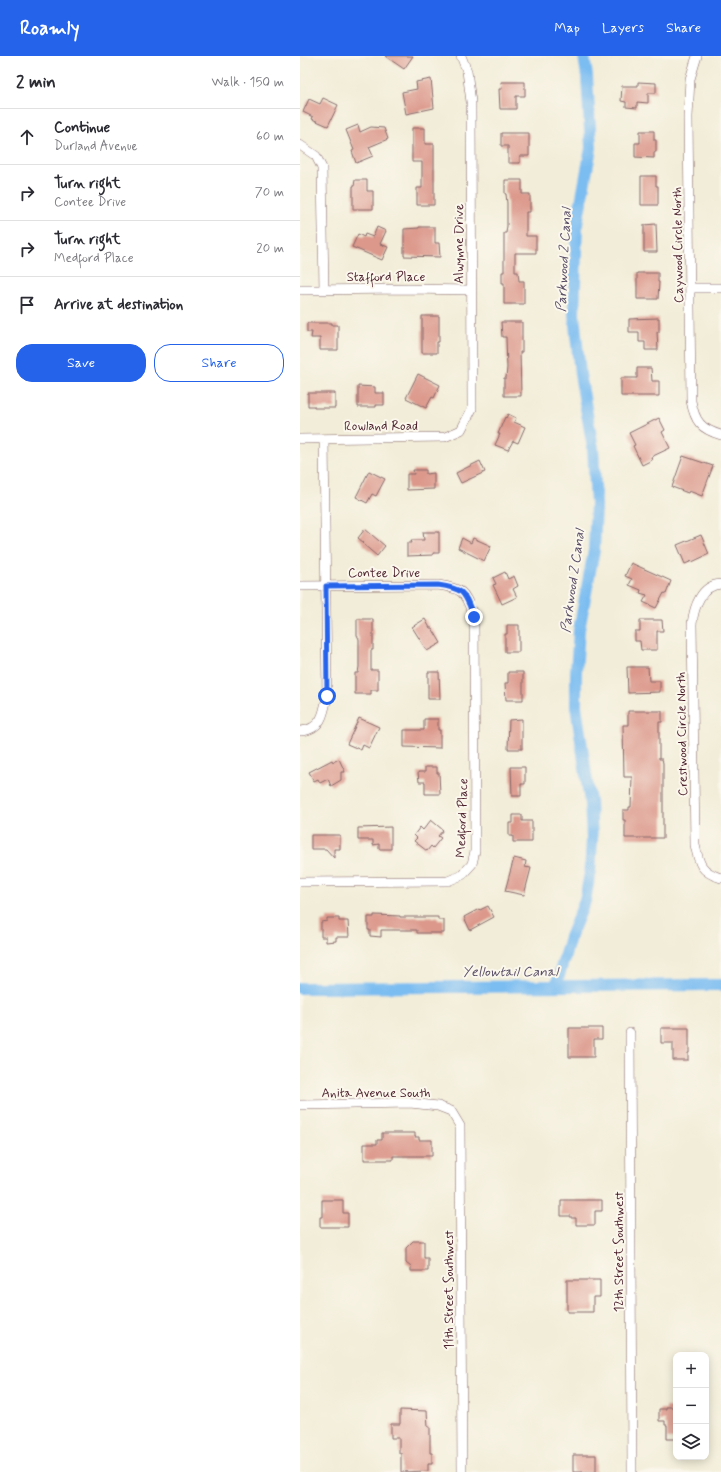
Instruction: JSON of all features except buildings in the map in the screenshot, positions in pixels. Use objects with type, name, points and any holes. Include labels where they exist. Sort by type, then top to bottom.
[{"type":"street","name":"Alwynne Drive","points":[[461,56],[467,71],[471,102],[472,409],[461,430]]},
{"type":"street","name":"Caywood Circle North","points":[[697,56],[690,79],[688,118],[691,401],[693,415],[706,431],[721,435]]},
{"type":"street","points":[[300,145],[316,156],[322,168],[324,290]]},
{"type":"street","points":[[690,288],[721,288]]},
{"type":"street","name":"Stafford Place","points":[[300,290],[471,290]]},
{"type":"street","name":"Rowland Road","points":[[300,439],[445,438],[461,430]]},
{"type":"street","points":[[300,731],[309,730],[319,723],[325,710],[327,696],[324,438]]},
{"type":"street","name":"Crestwood Circle North","points":[[721,584],[717,584],[704,591],[694,609],[692,624],[695,845],[699,862],[710,875],[721,878]]},
{"type":"street","name":"Contee Drive","points":[[300,586],[438,585],[454,588],[466,595]]},
{"type":"street","name":"Medford Place","points":[[300,882],[448,881],[462,875],[472,864],[475,851],[476,824],[474,617],[466,595]]},
{"type":"street","name":"12th Street Southwest","points":[[630,1033],[632,1472]]},
{"type":"street","name":"Anita Avenue South","points":[[300,1105],[410,1104],[438,1106],[451,1111]]},
{"type":"street","name":"11th Street Southwest","points":[[451,1111],[460,1126],[461,1138],[462,1472]]},
{"type":"waterway","name":"Parkwood 2 Canal","points":[[556,986],[570,937],[585,901],[590,873],[592,839],[590,802],[576,706],[576,672],[579,630],[594,550],[596,504],[593,448],[580,374],[574,314],[577,224],[591,148],[587,76],[584,56]]},
{"type":"waterway","name":"Yellowtail Canal","points":[[300,988],[721,985]]},
{"type":"route","points":[[327,696],[326,586],[438,585],[454,588],[466,595],[474,617]]}]
